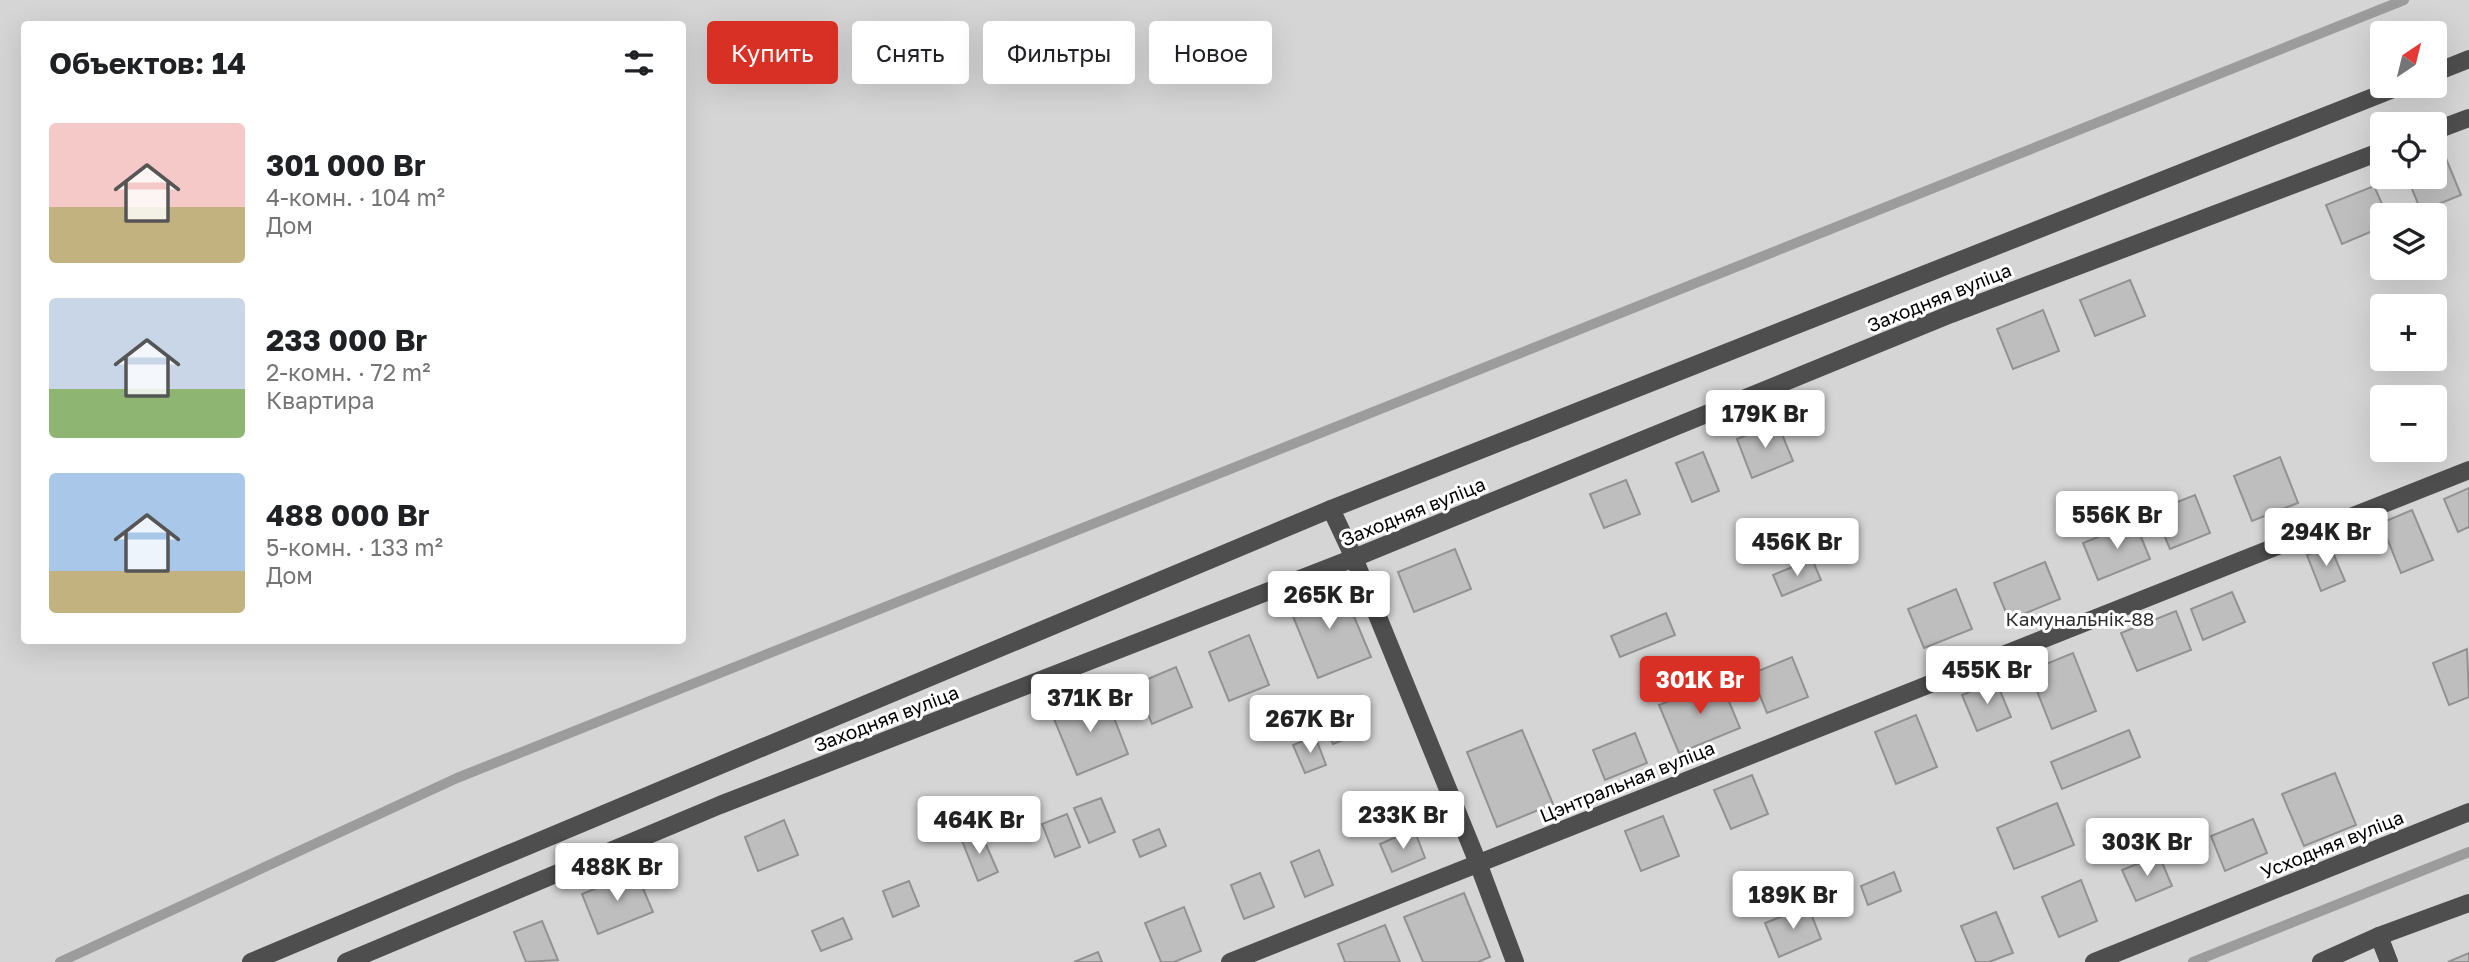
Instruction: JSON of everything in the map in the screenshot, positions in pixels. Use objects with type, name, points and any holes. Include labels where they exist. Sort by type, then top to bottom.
[{"type":"street","points":[[2447,68],[2469,59]]},
{"type":"street","points":[[251,962],[1331,509],[2371,98]]},
{"type":"street","points":[[2447,126],[2469,118]]},
{"type":"street","name":"Заходняя вуліца","points":[[346,962],[720,805],[1354,558],[1951,314],[2370,156]]},
{"type":"street","name":"Цэнтральная вуліца","points":[[1230,962],[2469,470]]},
{"type":"street","points":[[1331,509],[1354,558],[1478,863],[1515,962]]},
{"type":"street","name":"Усходняя вуліца","points":[[2094,962],[2469,813]]},
{"type":"street","points":[[2321,962],[2379,936],[2469,903]]},
{"type":"street","points":[[2379,936],[2389,962]]},
{"type":"green space","name":"Камунальнік-88","points":[[0,0],[2469,0],[2469,962],[0,962]]},
{"type":"building","points":[[2447,161],[2461,195],[2441,203],[2418,203],[2412,189],[2447,189]]},
{"type":"building","points":[[2370,188],[2375,189],[2382,203],[2370,203],[2370,232],[2342,244],[2326,205]]},
{"type":"building","points":[[2130,280],[2145,316],[2095,336],[2080,300]]},
{"type":"building","points":[[2043,310],[2059,351],[2013,369],[1997,329]]},
{"type":"building","points":[[1777,422],[1793,461],[1752,478],[1737,439]]},
{"type":"building","points":[[1703,452],[1719,491],[1692,502],[1676,463]]},
{"type":"building","points":[[2280,457],[2298,503],[2252,521],[2234,476]]},
{"type":"building","points":[[1626,480],[1640,514],[1604,528],[1590,494]]},
{"type":"building","points":[[2469,488],[2469,527],[2458,532],[2444,499]]},
{"type":"building","points":[[2195,495],[2210,533],[2170,549],[2154,511]]},
{"type":"building","points":[[2412,510],[2433,560],[2401,573],[2381,523]]},
{"type":"building","points":[[2135,522],[2150,559],[2098,580],[2083,543]]},
{"type":"building","points":[[2330,546],[2345,581],[2321,591],[2307,555]]},
{"type":"building","points":[[1455,549],[1471,589],[1414,612],[1398,572]]},
{"type":"building","points":[[1812,559],[1821,580],[1782,596],[1773,575]]},
{"type":"building","points":[[2045,562],[2060,599],[2009,620],[1994,583]]},
{"type":"building","points":[[1340,583],[1371,657],[1318,678],[1288,604]]},
{"type":"building","points":[[1956,589],[1972,629],[1924,648],[1908,609]]},
{"type":"building","points":[[2232,592],[2245,622],[2203,640],[2191,609]]},
{"type":"building","points":[[2176,611],[2191,650],[2137,671],[2121,633]]},
{"type":"building","points":[[1666,613],[1675,635],[1620,657],[1611,636]]},
{"type":"building","points":[[1249,635],[1269,685],[1229,701],[1209,652]]},
{"type":"building","points":[[2467,649],[2469,697],[2449,705],[2433,663]]},
{"type":"building","points":[[2073,653],[2096,711],[2052,729],[2029,671]]},
{"type":"building","points":[[1792,657],[1808,697],[1767,713],[1751,674]]},
{"type":"building","points":[[1176,667],[1192,707],[1152,724],[1136,684]]},
{"type":"building","points":[[1720,680],[1740,728],[1679,753],[1659,705]]},
{"type":"building","points":[[1996,681],[2011,717],[1977,731],[1962,695]]},
{"type":"building","points":[[1104,692],[1128,754],[1077,775],[1052,714]]},
{"type":"building","points":[[1344,710],[1354,736],[1333,744],[1322,719]]},
{"type":"building","points":[[1916,715],[1937,767],[1896,784],[1875,732]]},
{"type":"building","points":[[1522,730],[1553,804],[1497,827],[1467,752]]},
{"type":"building","points":[[2129,730],[2140,757],[2062,789],[2051,762]]},
{"type":"building","points":[[1635,733],[1647,763],[1605,780],[1593,750]]},
{"type":"building","points":[[1315,736],[1326,765],[1305,773],[1293,745]]},
{"type":"building","points":[[2335,773],[2356,825],[2304,846],[2282,794]]},
{"type":"building","points":[[1752,775],[1768,814],[1731,829],[1714,790]]},
{"type":"building","points":[[1101,798],[1115,832],[1089,843],[1074,808]]},
{"type":"building","points":[[2057,803],[2074,845],[2014,869],[1997,828]]},
{"type":"building","points":[[1067,814],[1080,847],[1055,857],[1042,824]]},
{"type":"building","points":[[1663,816],[1679,856],[1641,871],[1625,831]]},
{"type":"building","points":[[2253,819],[2267,853],[2225,871],[2211,836]]},
{"type":"building","points":[[784,820],[798,855],[758,871],[745,837]]},
{"type":"building","points":[[1159,829],[1166,846],[1140,857],[1133,840]]},
{"type":"building","points":[[1414,829],[1425,858],[1392,872],[1380,844]]},
{"type":"building","points":[[980,831],[998,872],[978,881],[961,838]]},
{"type":"building","points":[[1319,850],[1333,885],[1305,897],[1291,862]]},
{"type":"building","points":[[2159,855],[2172,886],[2136,901],[2122,870]]},
{"type":"building","points":[[636,872],[653,912],[598,934],[582,894]]},
{"type":"building","points":[[1894,872],[1901,891],[1868,905],[1861,886]]},
{"type":"building","points":[[1260,873],[1274,907],[1244,919],[1231,885]]},
{"type":"building","points":[[2081,880],[2097,921],[2059,937],[2042,897]]},
{"type":"building","points":[[909,881],[919,906],[893,917],[883,891]]},
{"type":"building","points":[[1464,893],[1490,957],[1478,962],[1423,962],[1404,917]]},
{"type":"building","points":[[1808,906],[1821,939],[1779,957],[1765,923]]},
{"type":"building","points":[[1184,907],[1201,951],[1174,962],[1161,962],[1145,923]]},
{"type":"building","points":[[1996,912],[2013,953],[1989,962],[1976,962],[1961,926]]},
{"type":"building","points":[[843,918],[852,939],[821,951],[812,931]]},
{"type":"building","points":[[542,921],[558,960],[526,962],[514,932]]},
{"type":"building","points":[[1385,925],[1400,962],[1345,962],[1338,944]]},
{"type":"building","points":[[1098,952],[1102,962],[1074,962]]},
{"type":"building","points":[[2469,953],[2469,962],[2448,962]]},
{"type":"waterway","points":[[60,962],[457,778],[2404,0]]},
{"type":"waterway","points":[[2193,962],[2469,852]]}]
